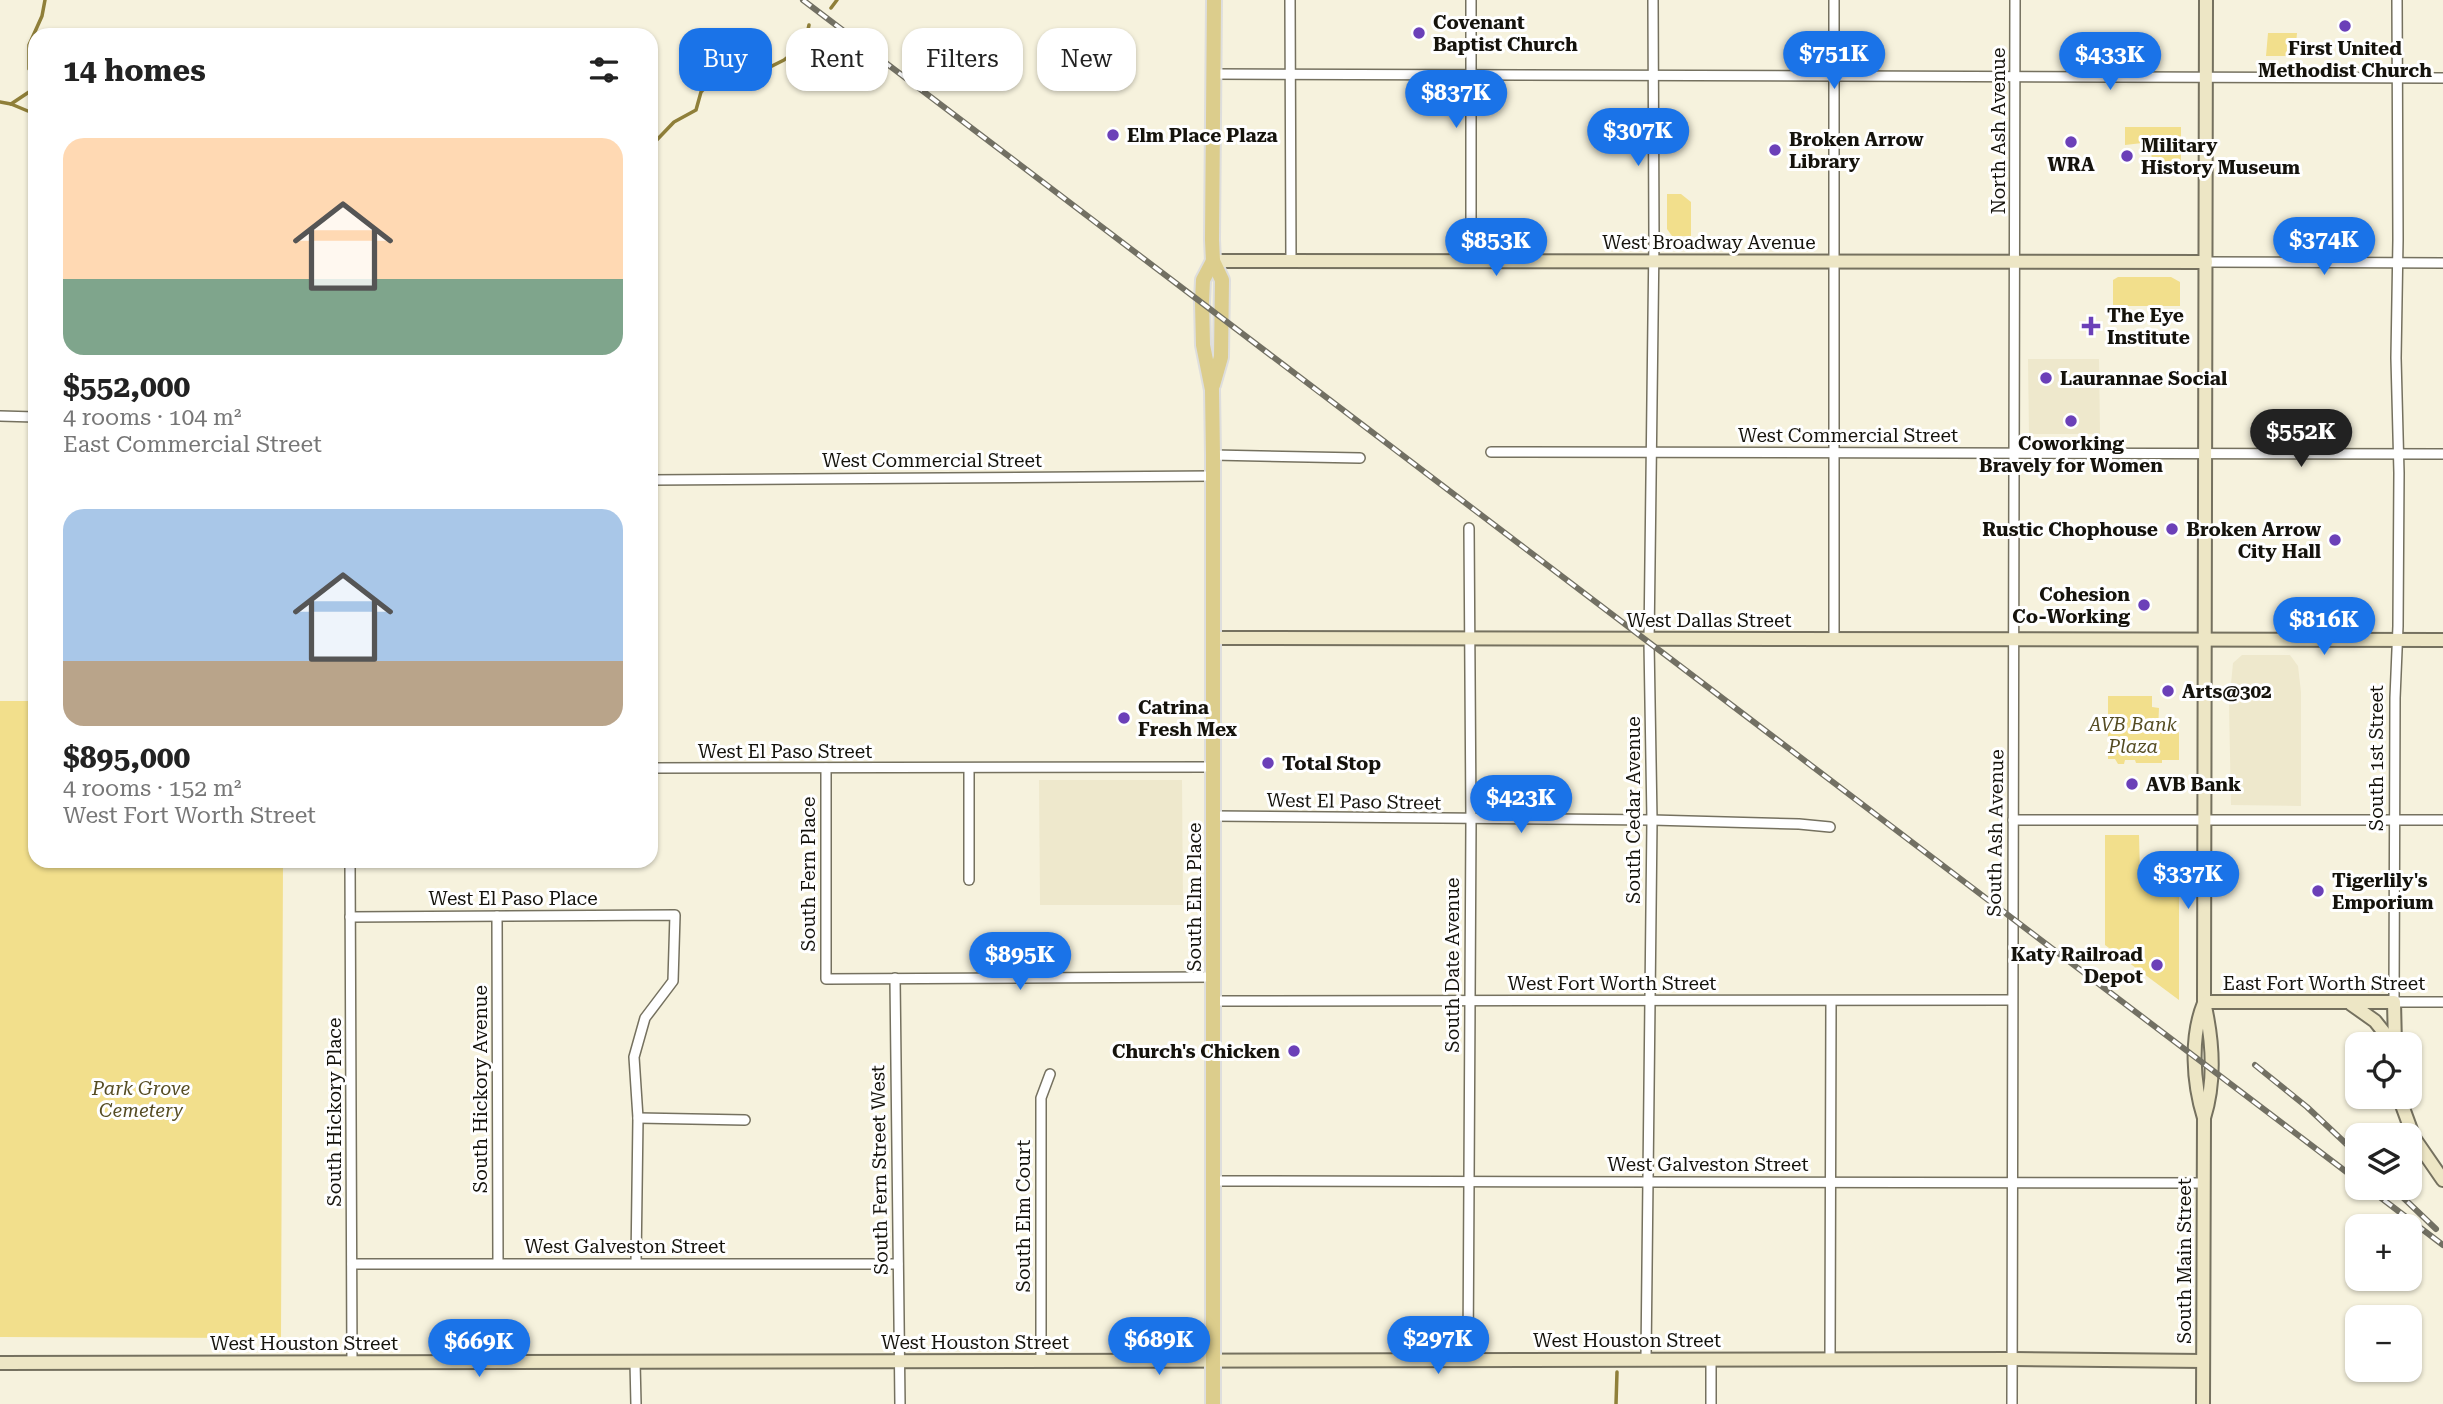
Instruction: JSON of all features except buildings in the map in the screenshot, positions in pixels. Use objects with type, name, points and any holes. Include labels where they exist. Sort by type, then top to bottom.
[{"type":"main road","name":"South Elm Place","points":[[1213,1404],[1213,455],[1212,390],[1203,345],[1202,302],[1203,280],[1213,261],[1214,0]]},
{"type":"main road","name":"South Main Street","points":[[2203,1404],[2204,1118],[2212,1094],[2212,1035],[2204,1002],[2206,0]]},
{"type":"main road","name":"West Broadway Avenue","points":[[1213,261],[2206,262]]},
{"type":"main road","name":"West Dallas Street","points":[[1214,638],[2443,640]]},
{"type":"main road","name":"East Fort Worth Street","points":[[2204,1002],[2394,1002]]},
{"type":"main road","points":[[2348,1002],[2365,1012],[2384,1032]]},
{"type":"main road","name":"South 1st Street","points":[[2394,1002],[2395,1032]]},
{"type":"main road","points":[[2403,1109],[2414,1138],[2443,1180]]},
{"type":"main road","name":"West Houston Street","points":[[0,1363],[1646,1359],[2203,1362]]},
{"type":"street","points":[[1290,0],[1291,262]]},
{"type":"street","points":[[1471,0],[1471,261]]},
{"type":"street","name":"South Cedar Avenue","points":[[1646,1359],[1652,820],[1649,639],[1654,261],[1653,0]]},
{"type":"street","points":[[1834,0],[1834,639]]},
{"type":"street","name":"North Ash Avenue","points":[[2015,0],[2015,262]]},
{"type":"street","name":"South 1st Street","points":[[2394,1002],[2398,640],[2397,0]]},
{"type":"street","points":[[1213,74],[2443,78]]},
{"type":"street","name":"South Ash Avenue","points":[[2012,1404],[2015,262]]},
{"type":"street","points":[[2206,262],[2443,263]]},
{"type":"street","points":[[0,416],[28,417]]},
{"type":"street","name":"West Commercial Street","points":[[1491,452],[2443,454]]},
{"type":"street","points":[[1213,455],[1360,458]]},
{"type":"street","name":"West Commercial Street","points":[[658,480],[1213,477]]},
{"type":"street","name":"South Date Avenue","points":[[1468,1360],[1471,820],[1469,528]]},
{"type":"street","name":"West El Paso Street","points":[[658,768],[1213,767]]},
{"type":"street","name":"South Fern Place","points":[[826,768],[826,979],[895,978]]},
{"type":"street","points":[[969,769],[969,880]]},
{"type":"street","name":"West El Paso Street","points":[[1213,816],[1652,820],[1830,827]]},
{"type":"street","points":[[2014,820],[2443,820]]},
{"type":"street","name":"South Hickory Place","points":[[350,868],[352,1362]]},
{"type":"street","name":"West El Paso Place","points":[[350,917],[676,915],[673,981],[645,1018],[634,1057],[638,1118]]},
{"type":"street","name":"South Hickory Avenue","points":[[497,916],[498,1263]]},
{"type":"street","points":[[895,978],[1213,977]]},
{"type":"street","name":"South Fern Street West","points":[[895,978],[901,1404]]},
{"type":"street","name":"West Fort Worth Street","points":[[1213,1001],[2011,1000]]},
{"type":"street","points":[[1830,1359],[1831,1001]]},
{"type":"street","name":"East Fort Worth Street","points":[[2394,1002],[2443,1002]]},
{"type":"street","name":"South Elm Court","points":[[1041,1360],[1041,1098],[1050,1074]]},
{"type":"street","points":[[636,1263],[638,1118],[745,1120]]},
{"type":"street","name":"West Galveston Street","points":[[1213,1181],[2203,1183]]},
{"type":"street","name":"West Galveston Street","points":[[352,1264],[898,1264]]},
{"type":"street","points":[[1711,1359],[1711,1404]]},
{"type":"street","points":[[635,1362],[636,1404]]},
{"type":"shaded area","points":[[2028,359],[2099,359],[2100,434],[2029,434]]},
{"type":"shaded area","points":[[2242,655],[2290,655],[2298,666],[2301,692],[2301,806],[2231,805],[2229,705],[2233,663]]},
{"type":"shaded area","points":[[1039,780],[1182,780],[1183,905],[1040,905]]},
{"type":"green space","points":[[2268,33],[2297,33],[2295,56],[2266,56]]},
{"type":"green space","points":[[2125,127],[2181,127],[2181,167],[2152,167],[2151,142],[2125,145]]},
{"type":"green space","points":[[1667,194],[1681,194],[1691,202],[1691,236],[1672,236],[1667,229]]},
{"type":"green space","points":[[2118,277],[2171,277],[2180,282],[2180,306],[2113,306],[2113,280]]},
{"type":"green space","name":"AVB Bank Plaza","points":[[2108,696],[2152,696],[2152,707],[2159,708],[2158,731],[2179,729],[2179,760],[2136,763],[2135,760],[2125,760],[2124,764],[2118,764],[2115,759],[2108,759]]},
{"type":"green space","name":"Park Grove Cemetery","points":[[0,701],[28,701],[28,868],[283,868],[281,1338],[0,1337]]},
{"type":"green space","points":[[2105,835],[2139,835],[2140,875],[2179,875],[2179,1000],[2105,945]]},
{"type":"waterway","points":[[37,28],[45,0]]},
{"type":"waterway","points":[[831,8],[837,0]]},
{"type":"waterway","points":[[658,139],[674,122],[696,110],[701,92],[730,59],[760,72],[784,60],[805,43],[809,25]]},
{"type":"waterway","points":[[11,104],[28,93]]},
{"type":"waterway","points":[[0,102],[28,111]]},
{"type":"waterway","points":[[1616,1404],[1617,1372]]},
{"type":"railway","points":[[803,0],[2345,1171]]},
{"type":"railway","points":[[2255,1065],[2307,1107],[2345,1143]]},
{"type":"railway","points":[[2384,1200],[2443,1245]]},
{"type":"railway","points":[[2406,1200],[2436,1229]]},
{"type":"place","name":"First United Methodist Church","points":[[2345,26]]},
{"type":"place","name":"Covenant Baptist Church","points":[[1419,33]]},
{"type":"place","name":"Elm Place Plaza","points":[[1113,135]]},
{"type":"place","name":"WRA","points":[[2071,142]]},
{"type":"place","name":"Broken Arrow Library","points":[[1775,150]]},
{"type":"place","name":"Military History Museum","points":[[2127,156]]},
{"type":"place","name":"The Eye Institute","points":[[2091,326]]},
{"type":"place","name":"Laurannae Social","points":[[2046,378]]},
{"type":"place","name":"Coworking Bravely for Women","points":[[2071,421]]},
{"type":"place","name":"Rustic Chophouse","points":[[2172,529]]},
{"type":"place","name":"Broken Arrow City Hall","points":[[2335,540]]},
{"type":"place","name":"Cohesion Co-Working","points":[[2144,605]]},
{"type":"place","name":"Arts@302","points":[[2168,691]]},
{"type":"place","name":"Catrina Fresh Mex","points":[[1124,718]]},
{"type":"place","name":"Total Stop","points":[[1268,763]]},
{"type":"place","name":"AVB Bank","points":[[2132,784]]},
{"type":"place","name":"Tigerlily's Emporium","points":[[2318,891]]},
{"type":"place","name":"Katy Railroad Depot","points":[[2157,965]]},
{"type":"place","name":"Church's Chicken","points":[[1294,1051]]}]
